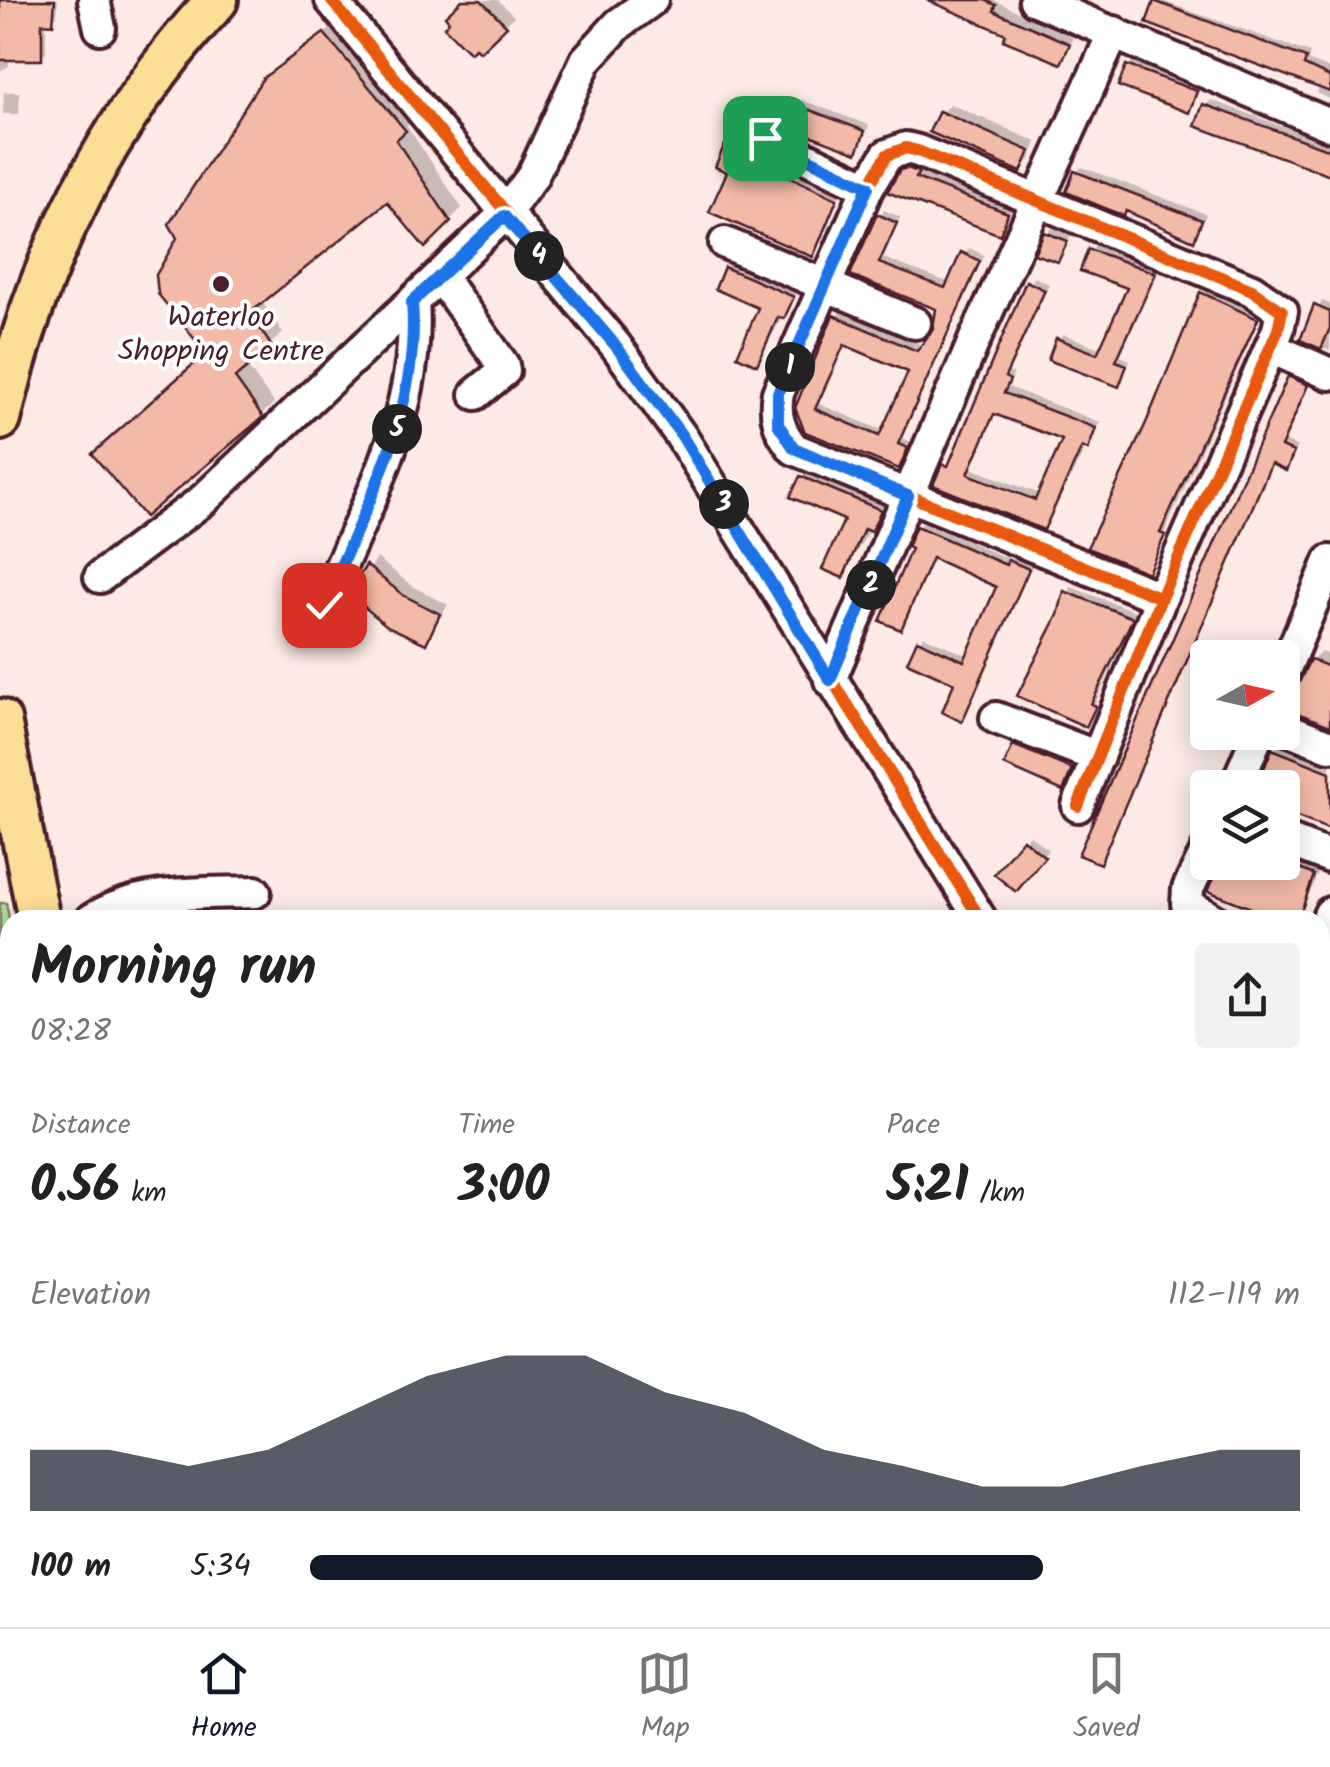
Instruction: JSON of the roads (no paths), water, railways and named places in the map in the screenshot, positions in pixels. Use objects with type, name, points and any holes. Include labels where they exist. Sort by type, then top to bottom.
[{"type":"main road","points":[[0,419],[28,310],[82,186],[147,82],[217,0]]},
{"type":"main road","points":[[0,720],[36,910]]},
{"type":"street","points":[[331,0],[504,216],[616,346],[682,436],[975,910]]},
{"type":"street","points":[[100,577],[202,500],[504,216],[532,177],[586,60],[619,24],[652,0]]},
{"type":"street","points":[[1034,0],[1330,125]]},
{"type":"street","points":[[830,680],[1114,32]]},
{"type":"street","points":[[765,138],[868,187]]},
{"type":"street","points":[[1078,806],[1161,598],[1283,319],[1276,303],[1038,202],[906,148],[887,155],[868,187],[778,393],[778,424],[794,448],[1161,598]]},
{"type":"street","points":[[725,243],[915,323]]},
{"type":"street","points":[[440,276],[503,364],[504,371],[476,394]]},
{"type":"street","points":[[324,605],[407,399],[416,344],[412,302]]},
{"type":"street","points":[[1271,348],[1330,374]]},
{"type":"street","points":[[1300,652],[1317,629],[1330,561]]},
{"type":"street","points":[[996,718],[1098,757]]},
{"type":"street","points":[[1300,734],[1330,746]]},
{"type":"street","points":[[1300,845],[1330,856]]},
{"type":"street","points":[[1194,910],[1187,898],[1195,880]]},
{"type":"street","points":[[110,910],[124,902],[148,898],[254,892]]},
{"type":"place","name":"Waterloo Shopping Centre","points":[[221,284]]}]
